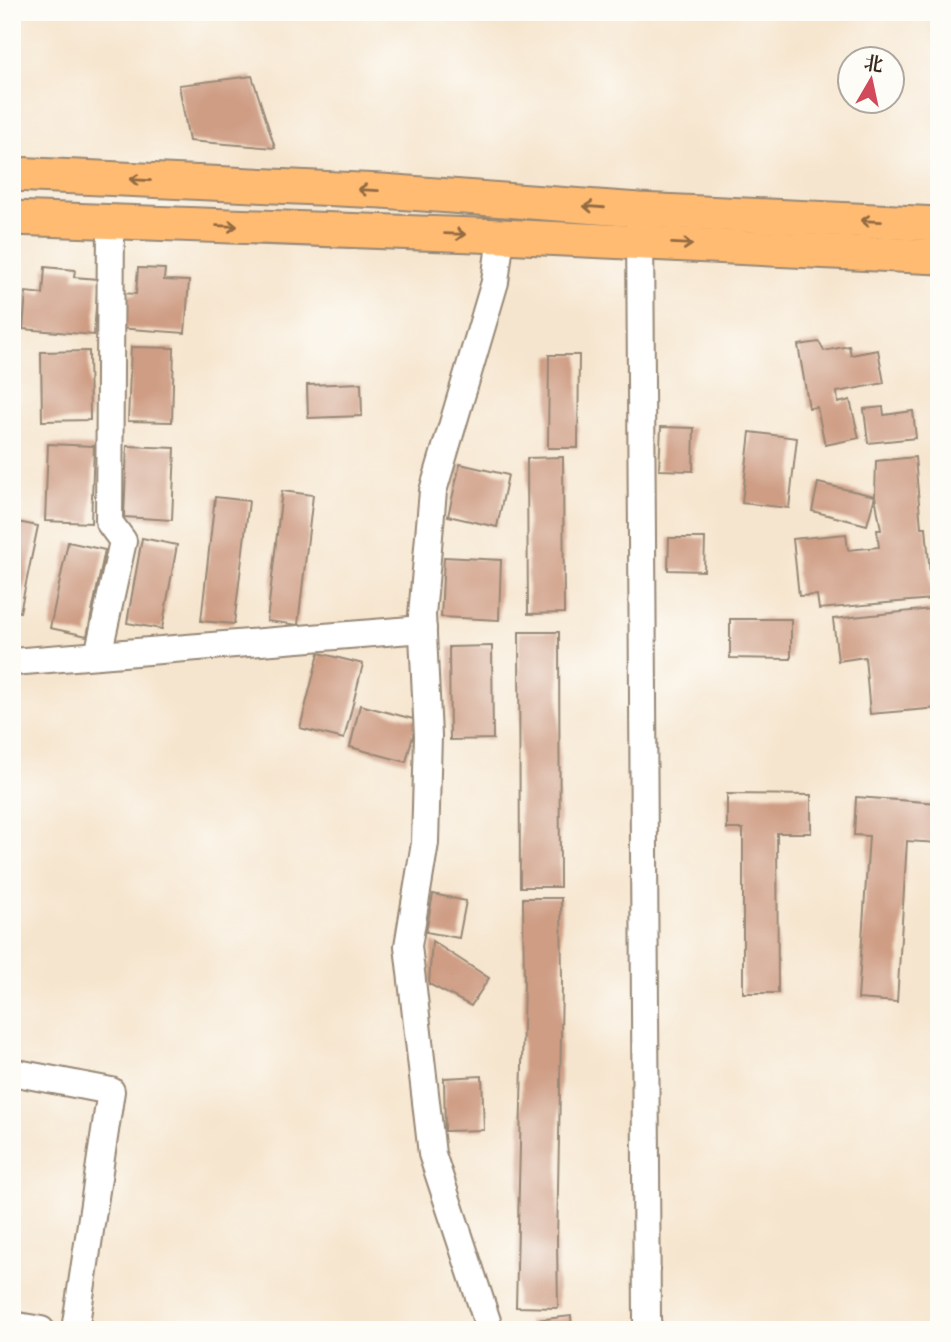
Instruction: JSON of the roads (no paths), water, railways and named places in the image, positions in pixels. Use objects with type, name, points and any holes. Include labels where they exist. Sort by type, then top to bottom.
[{"type":"main road","points":[[12,174],[382,191],[640,226],[939,257]]},
{"type":"main road","points":[[12,218],[501,236],[640,226],[939,224]]},
{"type":"street","points":[[98,655],[123,541],[109,522],[111,222]]},
{"type":"street","points":[[640,226],[649,1330]]},
{"type":"street","points":[[490,1330],[432,1154],[408,946],[425,843],[428,736],[422,615],[433,491],[495,282],[501,236]]},
{"type":"street","points":[[12,662],[423,629]]},
{"type":"street","points":[[12,1072],[111,1091],[75,1330]]},
{"type":"street","points":[[12,1325],[41,1330]]}]
